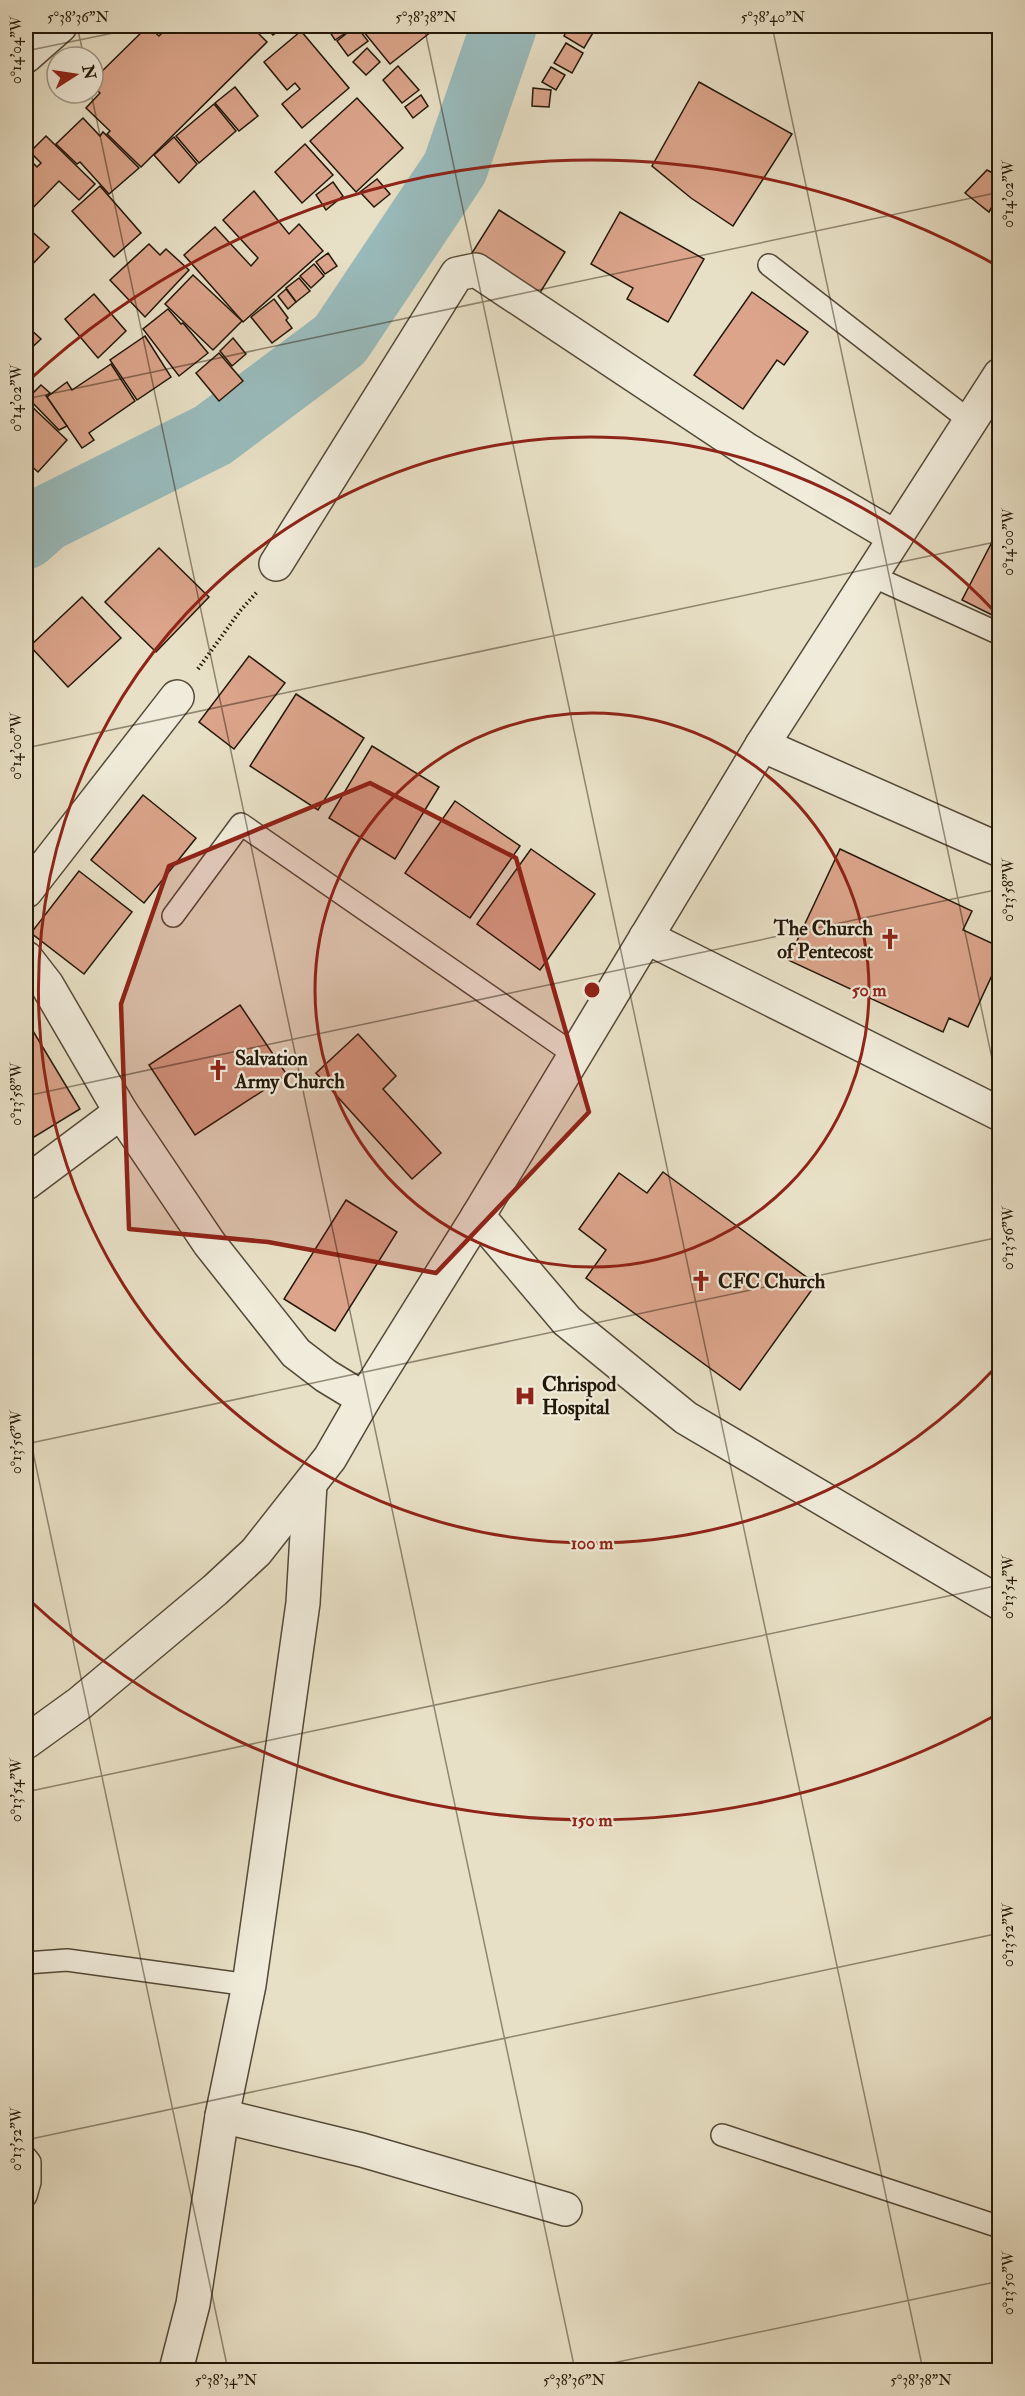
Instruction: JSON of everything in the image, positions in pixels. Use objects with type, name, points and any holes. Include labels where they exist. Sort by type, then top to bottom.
[{"type":"street","points":[[26,56],[60,26]]},
{"type":"street","points":[[276,564],[457,274],[477,270],[747,450],[895,537]]},
{"type":"street","points":[[26,1742],[80,1703],[215,1590],[256,1552],[330,1458],[762,745],[999,375]]},
{"type":"street","points":[[26,891],[177,698]]},
{"type":"street","points":[[762,745],[999,850]]},
{"type":"street","points":[[646,937],[999,1114]]},
{"type":"street","points":[[26,957],[46,985],[121,1112],[208,1243],[296,1353],[318,1371],[364,1399]]},
{"type":"street","points":[[26,1183],[121,1112]]},
{"type":"street","points":[[478,1216],[567,1322],[686,1418],[999,1603]]},
{"type":"street","points":[[176,2370],[192,2304],[222,2116],[249,1985],[303,1603],[310,1484]]},
{"type":"street","points":[[222,2116],[362,2150],[565,2209]]},
{"type":"lane","points":[[769,265],[970,421]]},
{"type":"lane","points":[[870,575],[999,634]]},
{"type":"lane","points":[[173,916],[241,824],[575,1055]]},
{"type":"lane","points":[[26,1963],[67,1960],[249,1985]]},
{"type":"lane","points":[[722,2135],[999,2227]]},
{"type":"lane","points":[[26,2157],[30,2162],[30,2182],[26,2196]]},
{"type":"path","points":[[177,698],[240,611],[257,593]]},
{"type":"highlighted area","points":[[370,783],[516,858],[589,1112],[436,1273],[268,1242],[129,1229],[121,1004],[169,866]]},
{"type":"building","points":[[148,26],[159,36],[169,26],[251,26],[267,42],[141,167],[107,134],[110,131],[86,108],[89,105],[105,105],[105,68]]},
{"type":"building","points":[[264,26],[285,26],[273,35]]},
{"type":"building","points":[[326,26],[348,26],[350,30],[335,40]]},
{"type":"building","points":[[356,26],[368,41],[348,56],[337,41]]},
{"type":"building","points":[[359,26],[426,26],[431,32],[390,64]]},
{"type":"building","points":[[569,26],[597,26],[584,48],[564,36]]},
{"type":"building","points":[[301,31],[349,88],[302,128],[282,104],[300,89],[295,83],[287,90],[264,62]]},
{"type":"building","points":[[566,43],[583,53],[572,73],[554,63]]},
{"type":"building","points":[[367,48],[380,62],[366,75],[353,62]]},
{"type":"building","points":[[398,66],[419,90],[402,103],[383,80]]},
{"type":"building","points":[[551,67],[565,75],[556,90],[542,82]]},
{"type":"building","points":[[699,82],[792,134],[733,226],[691,198],[652,166]]},
{"type":"building","points":[[235,87],[258,116],[239,131],[215,103]]},
{"type":"building","points":[[533,88],[551,90],[549,107],[532,106]]},
{"type":"building","points":[[421,95],[428,106],[413,118],[405,107]]},
{"type":"building","points":[[357,98],[403,148],[356,192],[310,141]]},
{"type":"building","points":[[214,104],[236,131],[199,163],[176,136]]},
{"type":"building","points":[[83,118],[100,136],[103,132],[139,168],[109,194],[80,162],[77,164],[56,144]]},
{"type":"building","points":[[46,136],[95,184],[79,200],[59,181],[26,215],[26,162],[29,159],[37,167],[41,163],[30,152]]},
{"type":"building","points":[[174,137],[197,164],[179,183],[154,155]]},
{"type":"building","points":[[305,144],[333,175],[302,203],[275,172]]},
{"type":"building","points":[[987,170],[1000,177],[1000,193],[989,212],[965,193]]},
{"type":"building","points":[[377,179],[390,194],[374,207],[360,192]]},
{"type":"building","points":[[333,182],[343,196],[326,210],[316,195]]},
{"type":"building","points":[[100,186],[141,233],[114,257],[72,211]]},
{"type":"building","points":[[254,191],[289,234],[299,224],[323,251],[243,322],[184,255],[215,227],[251,266],[258,258],[223,220]]},
{"type":"building","points":[[499,210],[565,252],[538,296],[472,253]]},
{"type":"building","points":[[620,212],[704,259],[668,322],[627,299],[633,288],[591,264]]},
{"type":"building","points":[[28,228],[49,247],[26,271],[26,230]]},
{"type":"building","points":[[149,244],[160,255],[166,249],[189,270],[145,317],[110,280]]},
{"type":"building","points":[[328,253],[337,266],[325,274],[316,262]]},
{"type":"building","points":[[314,264],[324,276],[311,288],[300,276]]},
{"type":"building","points":[[193,275],[242,321],[213,350],[165,304]]},
{"type":"building","points":[[299,278],[310,291],[296,302],[286,288]]},
{"type":"building","points":[[286,289],[296,302],[288,309],[278,296]]},
{"type":"building","points":[[752,292],[808,332],[784,365],[777,360],[743,409],[694,375]]},
{"type":"building","points":[[94,294],[126,331],[98,358],[65,319]]},
{"type":"building","points":[[274,299],[288,318],[286,320],[292,328],[272,343],[251,317]]},
{"type":"building","points":[[168,309],[208,353],[179,376],[143,329]]},
{"type":"building","points":[[26,325],[41,339],[26,353]]},
{"type":"building","points":[[145,336],[171,377],[137,400],[110,360]]},
{"type":"building","points":[[233,338],[246,354],[232,366],[220,351]]},
{"type":"building","points":[[219,353],[243,381],[219,401],[196,373]]},
{"type":"building","points":[[111,364],[135,401],[89,433],[94,440],[82,448],[47,397],[67,382],[72,390]]},
{"type":"building","points":[[41,385],[50,393],[46,396],[67,426],[59,430],[28,398]]},
{"type":"building","points":[[26,401],[67,440],[38,472],[26,461]]},
{"type":"building","points":[[26,497],[33,504],[26,513]]},
{"type":"building","points":[[992,542],[1000,547],[1000,619],[962,600]]},
{"type":"building","points":[[159,548],[209,597],[156,652],[105,602]]},
{"type":"building","points":[[82,597],[121,638],[68,687],[30,646]]},
{"type":"building","points":[[249,656],[285,683],[234,749],[199,722]]},
{"type":"building","points":[[296,694],[364,738],[318,810],[250,766]]},
{"type":"building","points":[[372,746],[439,787],[395,859],[329,818]]},
{"type":"building","points":[[143,795],[196,838],[144,903],[91,860]]},
{"type":"building","points":[[455,801],[520,846],[470,918],[405,873]]},
{"type":"building","points":[[531,849],[595,894],[540,970],[477,924]]},
{"type":"building","name":"The Church of Pentecost","points":[[840,849],[972,911],[963,930],[1000,947],[1000,958],[968,1027],[949,1018],[943,1032],[788,960]]},
{"type":"building","points":[[79,871],[132,912],[84,974],[31,933]]},
{"type":"building","name":"Salvation Army Church","points":[[240,1005],[287,1075],[195,1135],[149,1065]]},
{"type":"building","points":[[33,1031],[80,1109],[26,1142],[26,1036]]},
{"type":"building","points":[[358,1034],[396,1076],[383,1089],[441,1153],[412,1179],[316,1073]]},
{"type":"building","name":"CFC Church","points":[[663,1172],[816,1284],[740,1390],[586,1278],[606,1250],[579,1229],[619,1173],[647,1193]]},
{"type":"building","points":[[346,1200],[397,1232],[335,1331],[284,1299]]},
{"type":"waterway","points":[[26,536],[45,519],[213,435],[340,340],[455,168],[504,26]]},
{"type":"place","name":"The Church of Pentecost","points":[[890,939]]},
{"type":"place","name":"Salvation Army Church","points":[[218,1070]]},
{"type":"place","name":"CFC Church","points":[[701,1281]]},
{"type":"place","name":"Chrispod Hospital","points":[[525,1396]]}]
